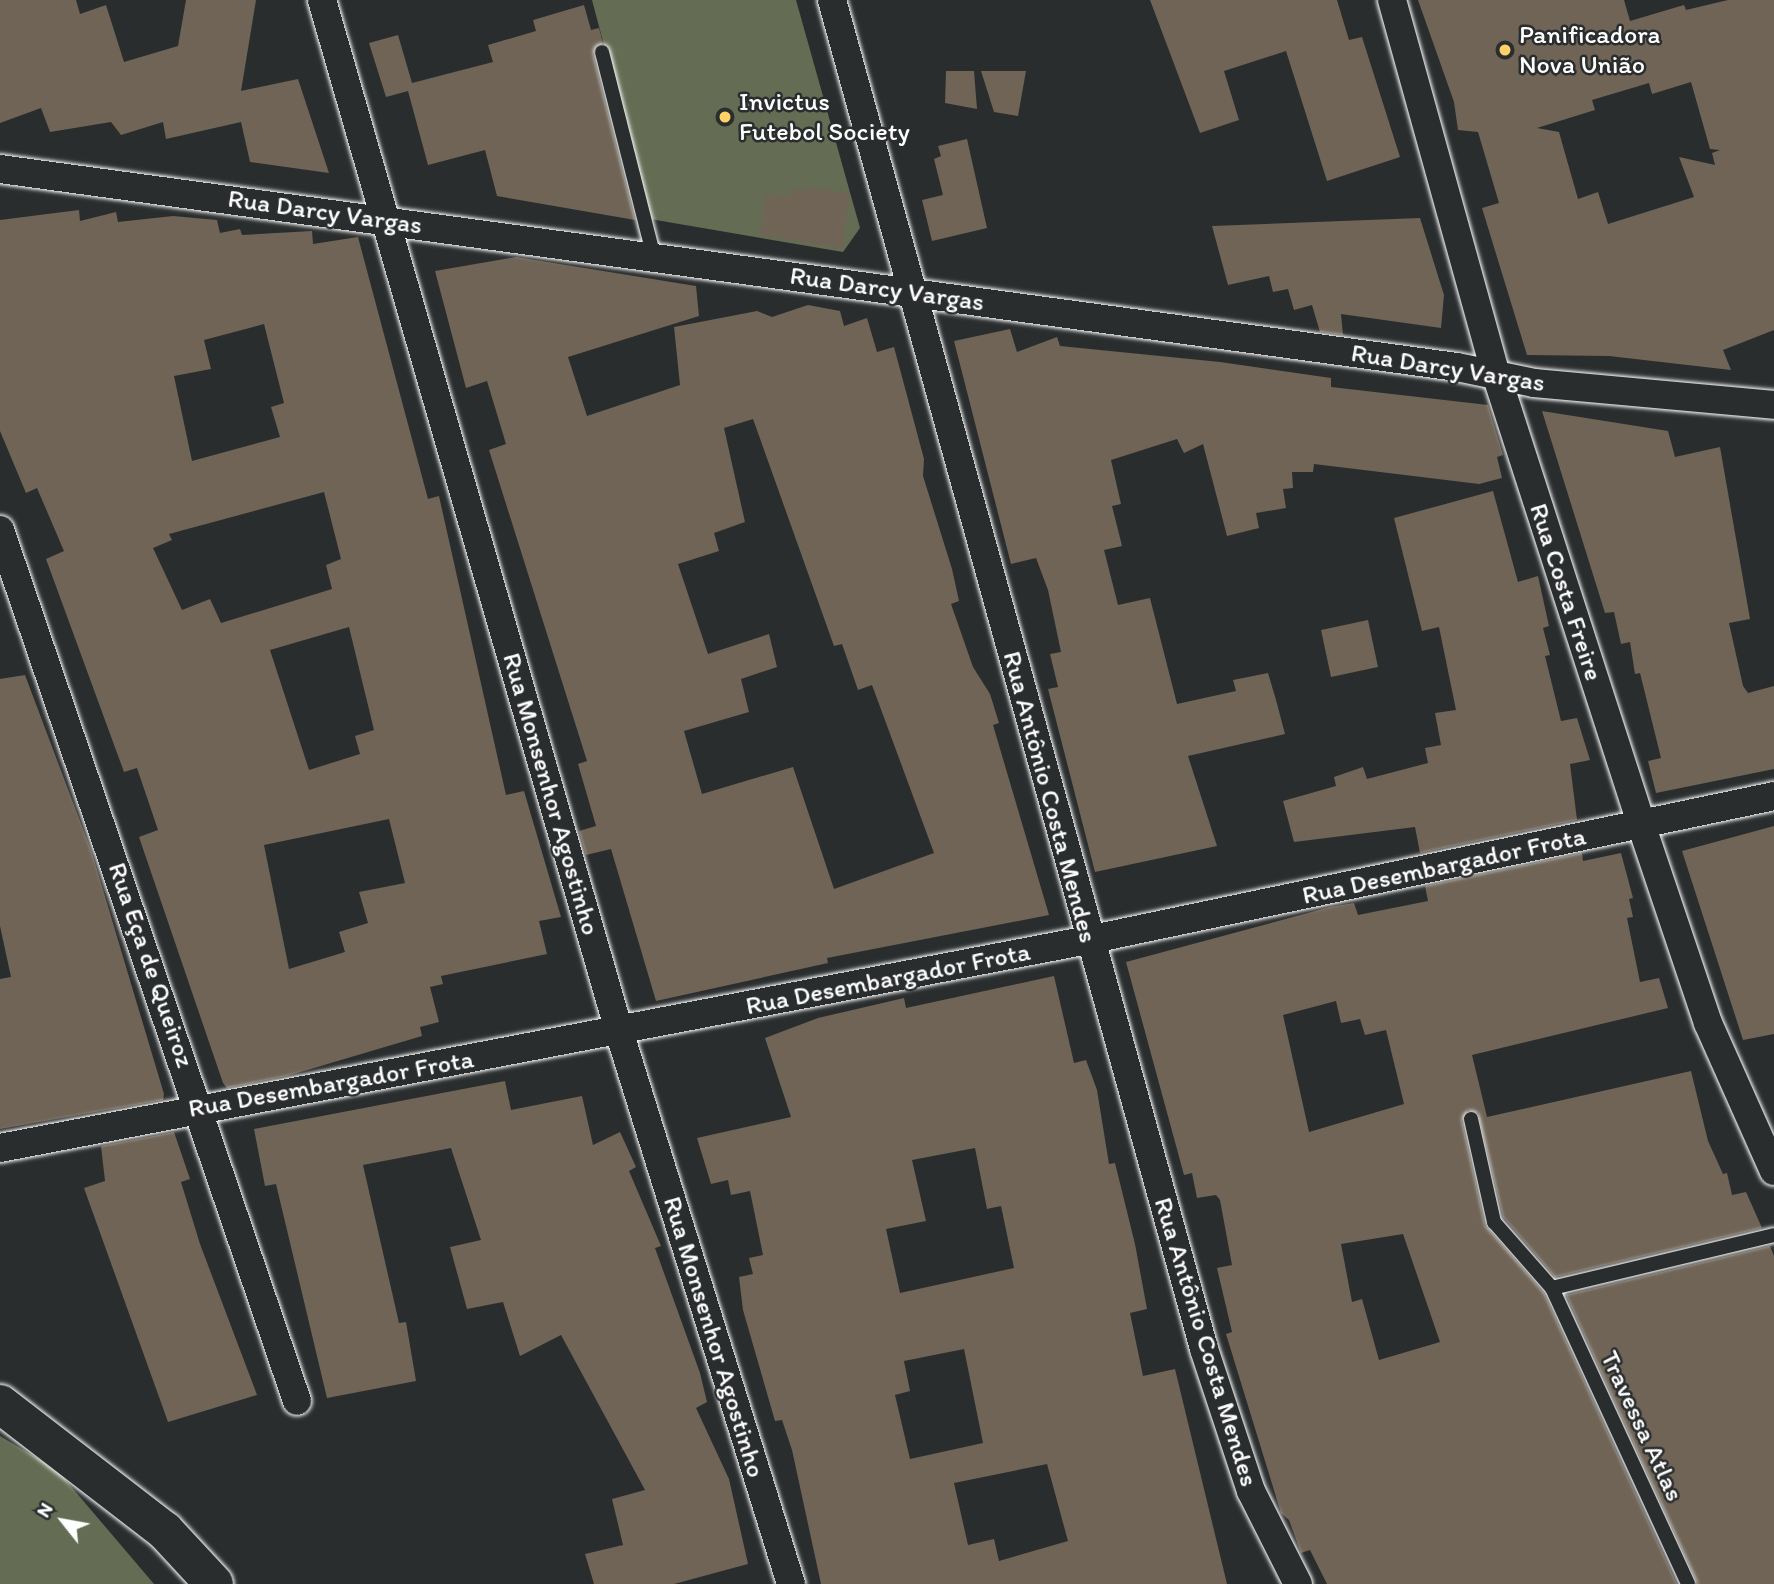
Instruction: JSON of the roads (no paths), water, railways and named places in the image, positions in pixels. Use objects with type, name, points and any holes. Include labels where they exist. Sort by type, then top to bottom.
[{"type":"main road","points":[[0,1404],[165,1531],[215,1584]]},
{"type":"street","name":"Rua Monsenhor Agostinho","points":[[322,0],[619,1031],[791,1584]]},
{"type":"street","name":"Rua Antônio Costa Mendes","points":[[832,0],[915,292],[1088,940],[1208,1362],[1251,1491],[1298,1584]]},
{"type":"street","name":"Rua Costa Freire","points":[[1392,0],[1496,374],[1641,824],[1708,1023],[1774,1171]]},
{"type":"street","name":"Rua Darcy Vargas","points":[[0,169],[915,292],[1496,374],[1534,383],[1774,404]]},
{"type":"street","name":"Rua Eça de Queiroz","points":[[0,530],[201,1108],[297,1401]]},
{"type":"street","name":"Rua Desembargador Frota","points":[[0,1149],[201,1108],[619,1031],[1088,940],[1774,796]]},
{"type":"lane","points":[[602,52],[654,257]]},
{"type":"lane","name":"Travessa Atlas","points":[[1471,1119],[1494,1222],[1552,1288],[1688,1584]]},
{"type":"lane","points":[[1552,1288],[1774,1236]]},
{"type":"place","name":"Panificadora Nova União","points":[[1505,50]]},
{"type":"place","name":"Invictus Futebol Society","points":[[725,117]]}]
